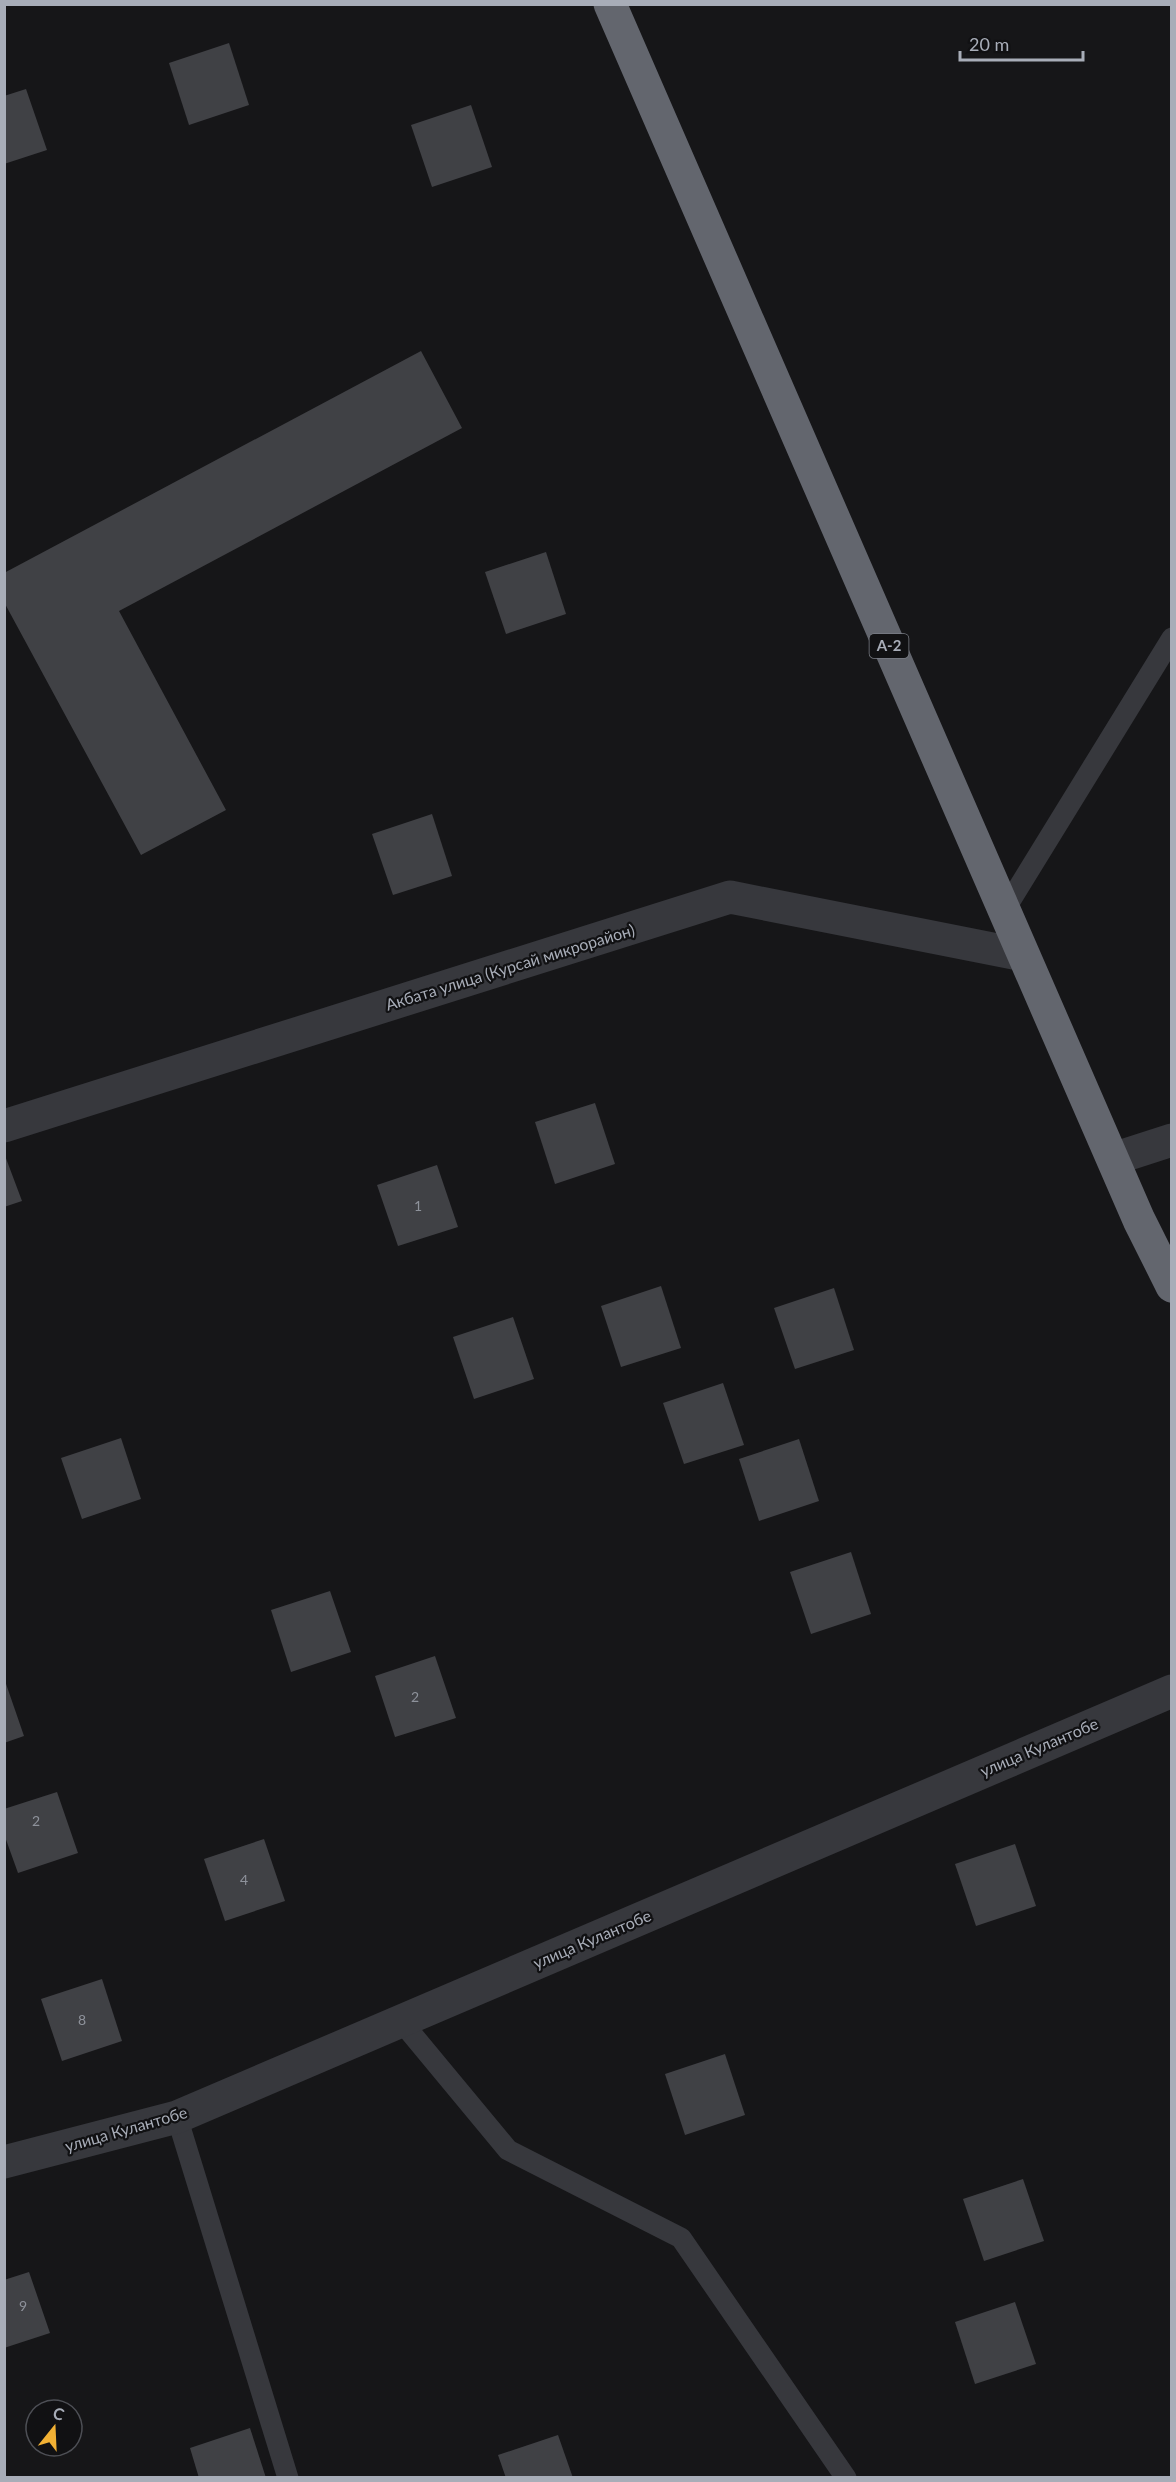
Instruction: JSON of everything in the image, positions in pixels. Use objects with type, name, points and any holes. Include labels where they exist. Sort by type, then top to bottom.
[{"type":"highway","name":"A-2","points":[[610,4],[1023,955],[1172,1286]]},
{"type":"street","name":"Акбата улица (Курсай микрорайон)","points":[[4,1126],[730,897],[1023,955]]},
{"type":"street","points":[[1113,1159],[1172,1140]]},
{"type":"street","name":"улица Кулантобе","points":[[4,2162],[177,2117],[1172,1691]]},
{"type":"lane","points":[[1004,910],[1172,638]]},
{"type":"lane","points":[[400,2021],[508,2150],[681,2238],[846,2478]]},
{"type":"lane","points":[[177,2117],[288,2478]]},
{"type":"building","points":[[229,43],[249,105],[189,125],[169,63]]},
{"type":"building","points":[[26,89],[47,150],[4,164],[4,96]]},
{"type":"building","points":[[471,105],[492,167],[432,187],[411,125]]},
{"type":"building","points":[[421,351],[462,428],[119,611],[226,810],[141,855],[4,602],[4,573]]},
{"type":"building","points":[[546,552],[566,614],[506,634],[485,572]]},
{"type":"building","points":[[432,814],[452,876],[393,895],[372,834]]},
{"type":"building","points":[[595,1103],[615,1164],[555,1184],[535,1122]]},
{"type":"building","points":[[4,1153],[22,1201],[4,1207]]},
{"type":"building","points":[[437,1165],[458,1227],[398,1246],[377,1185]]},
{"type":"building","points":[[661,1286],[681,1348],[621,1367],[601,1306]]},
{"type":"building","points":[[834,1288],[854,1350],[795,1369],[774,1308]]},
{"type":"building","points":[[513,1317],[534,1379],[474,1399],[453,1337]]},
{"type":"building","points":[[723,1383],[744,1445],[684,1464],[663,1403]]},
{"type":"building","points":[[121,1438],[141,1499],[82,1519],[61,1458]]},
{"type":"building","points":[[799,1439],[819,1501],[759,1521],[739,1459]]},
{"type":"building","points":[[851,1552],[871,1614],[811,1634],[790,1572]]},
{"type":"building","points":[[330,1591],[351,1652],[291,1672],[271,1610]]},
{"type":"building","points":[[435,1656],[456,1718],[395,1737],[375,1676]]},
{"type":"building","points":[[4,1678],[24,1736],[4,1743]]},
{"type":"building","points":[[57,1792],[78,1853],[18,1873],[4,1834],[4,1809]]},
{"type":"building","points":[[264,1839],[285,1901],[225,1921],[204,1859]]},
{"type":"building","points":[[1015,1844],[1036,1906],[976,1926],[955,1864]]},
{"type":"building","points":[[102,1979],[122,2041],[62,2061],[41,1999]]},
{"type":"building","points":[[725,2054],[745,2115],[685,2135],[665,2074]]},
{"type":"building","points":[[1023,2179],[1044,2241],[984,2261],[963,2199]]},
{"type":"building","points":[[29,2272],[50,2333],[4,2348],[4,2280]]},
{"type":"building","points":[[1015,2302],[1036,2364],[975,2384],[955,2322]]},
{"type":"building","points":[[250,2428],[266,2478],[199,2478],[190,2448]]},
{"type":"building","points":[[558,2435],[573,2478],[506,2478],[498,2455]]}]
